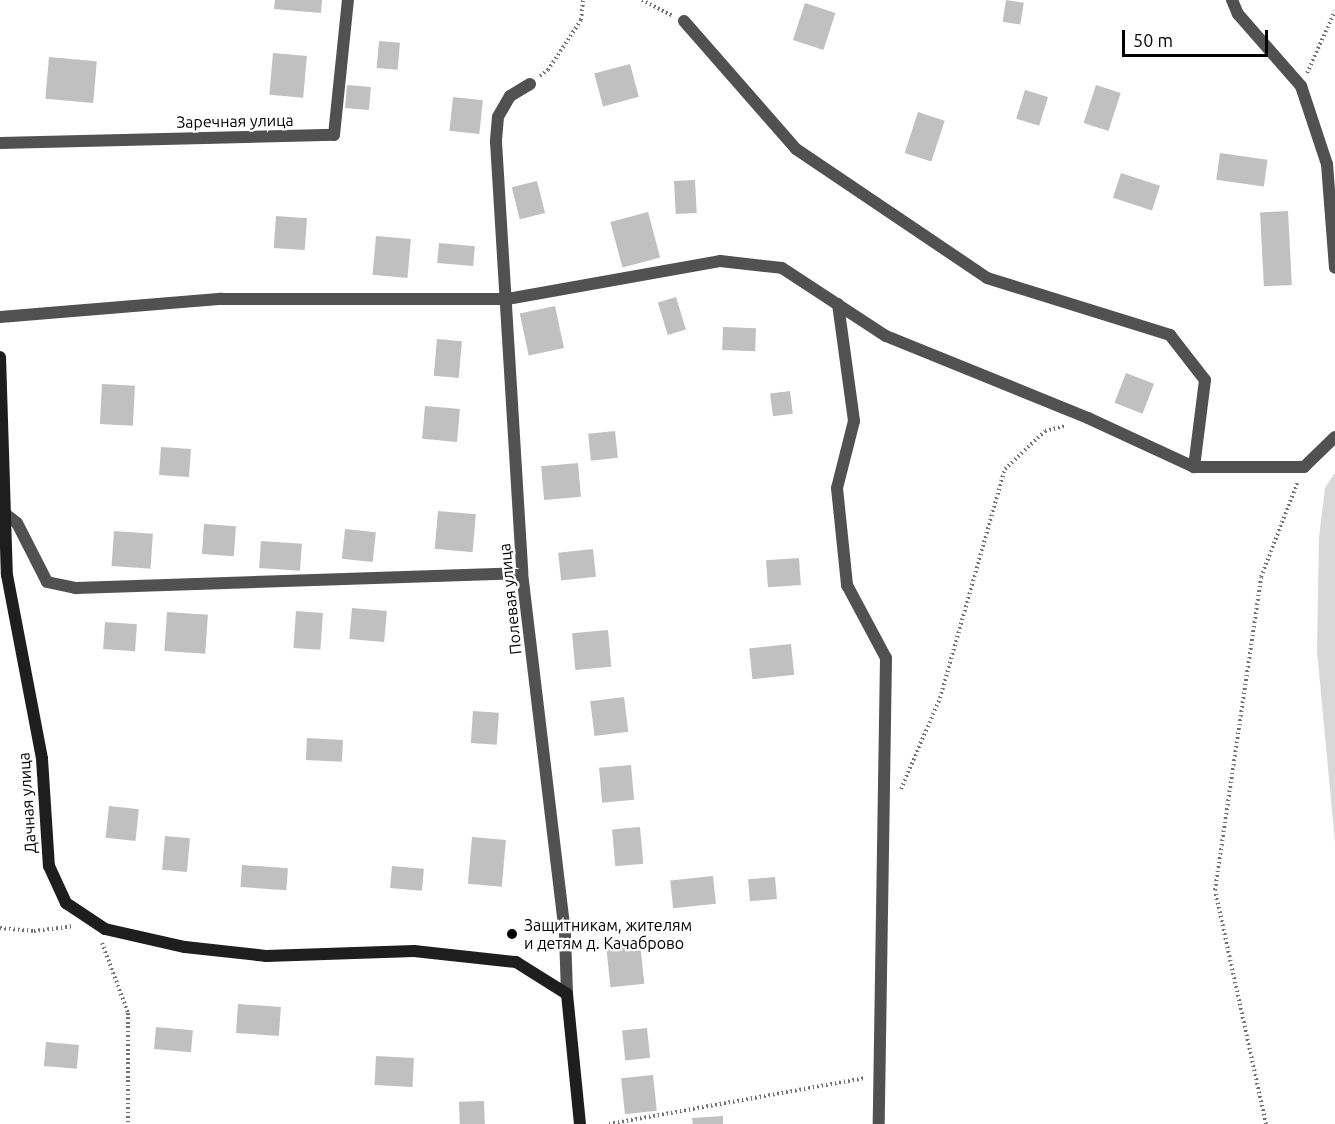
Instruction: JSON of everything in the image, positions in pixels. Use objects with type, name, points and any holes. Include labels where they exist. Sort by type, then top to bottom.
[{"type":"street","name":"Заречная улица","points":[[0,143],[334,135],[348,0]]},
{"type":"street","points":[[1232,0],[1238,14],[1301,86],[1327,164],[1335,268]]},
{"type":"street","points":[[684,21],[796,149],[987,278],[1170,335],[1205,380],[1194,467]]},
{"type":"street","name":"Полевая улица","points":[[530,84],[510,96],[498,117],[496,142],[522,573],[565,934],[567,994],[580,1124]]},
{"type":"street","points":[[0,316],[221,298],[507,299],[720,261],[782,268],[886,336],[1088,418],[1194,467],[1304,467],[1335,437]]},
{"type":"street","points":[[838,304],[854,421],[837,488],[847,585],[885,658],[879,1124]]},
{"type":"street","name":"Дачная улица","points":[[0,357],[3,387],[7,575],[42,759],[49,866],[66,903],[105,929],[185,947],[267,956],[414,951],[516,962],[567,994]]},
{"type":"street","points":[[4,513],[17,523],[47,582],[76,588],[522,573]]},
{"type":"path","points":[[530,84],[548,70],[581,20],[583,0]]},
{"type":"path","points":[[642,0],[684,21]]},
{"type":"path","points":[[1301,86],[1335,11]]},
{"type":"path","points":[[898,795],[940,698],[1005,469],[1045,431],[1088,418]]},
{"type":"path","points":[[1266,1124],[1215,891],[1261,577],[1304,467]]},
{"type":"path","points":[[0,928],[34,931],[95,924],[128,1013],[128,1124]]},
{"type":"path","points":[[609,1124],[880,1075]]},
{"type":"shaded area","points":[[1334,474],[1335,843],[1317,651],[1319,537],[1325,488]]},
{"type":"building","points":[[275,0],[322,0],[321,13],[274,9]]},
{"type":"building","points":[[1006,0],[1024,3],[1020,25],[1003,22]]},
{"type":"building","points":[[805,3],[835,13],[823,50],[793,40]]},
{"type":"building","points":[[379,41],[400,43],[398,70],[377,68]]},
{"type":"building","points":[[273,53],[307,56],[303,98],[269,95]]},
{"type":"building","points":[[49,57],[97,61],[93,103],[45,99]]},
{"type":"building","points":[[630,64],[639,97],[603,106],[594,74]]},
{"type":"building","points":[[347,85],[371,87],[369,110],[345,108]]},
{"type":"building","points":[[1096,85],[1121,93],[1108,131],[1084,123]]},
{"type":"building","points":[[1025,90],[1048,97],[1039,126],[1016,119]]},
{"type":"building","points":[[453,97],[483,100],[479,134],[449,131]]},
{"type":"building","points":[[918,112],[945,121],[931,162],[905,153]]},
{"type":"building","points":[[1220,153],[1268,160],[1264,186],[1216,180]]},
{"type":"building","points":[[1121,173],[1160,186],[1152,210],[1113,198]]},
{"type":"building","points":[[695,180],[697,213],[676,214],[674,181]]},
{"type":"building","points":[[537,181],[545,213],[520,219],[512,187]]},
{"type":"building","points":[[1288,211],[1292,285],[1264,286],[1260,212]]},
{"type":"building","points":[[648,212],[660,257],[622,267],[610,222]]},
{"type":"building","points":[[276,216],[307,218],[305,250],[274,248]]},
{"type":"building","points":[[376,236],[411,239],[407,278],[373,275]]},
{"type":"building","points":[[439,243],[475,246],[473,266],[437,263]]},
{"type":"building","points":[[676,297],[686,330],[668,335],[658,303]]},
{"type":"building","points":[[555,306],[564,348],[529,356],[520,313]]},
{"type":"building","points":[[723,327],[756,328],[755,351],[722,350]]},
{"type":"building","points":[[437,339],[462,341],[459,378],[434,376]]},
{"type":"building","points":[[1126,373],[1154,384],[1143,414],[1115,403]]},
{"type":"building","points":[[102,384],[135,386],[133,426],[100,424]]},
{"type":"building","points":[[790,391],[793,414],[773,416],[770,393]]},
{"type":"building","points":[[425,406],[460,409],[457,442],[422,439]]},
{"type":"building","points":[[615,431],[618,458],[591,461],[588,434]]},
{"type":"building","points":[[161,447],[191,449],[189,477],[159,475]]},
{"type":"building","points":[[578,463],[581,497],[544,500],[541,466]]},
{"type":"building","points":[[438,511],[476,514],[473,552],[435,549]]},
{"type":"building","points":[[204,524],[236,526],[234,556],[202,554]]},
{"type":"building","points":[[345,529],[376,532],[373,562],[342,559]]},
{"type":"building","points":[[114,531],[153,534],[150,569],[112,566]]},
{"type":"building","points":[[261,541],[302,544],[300,571],[259,568]]},
{"type":"building","points":[[593,549],[596,577],[561,581],[558,553]]},
{"type":"building","points":[[799,558],[801,585],[768,587],[766,560]]},
{"type":"building","points":[[352,608],[387,611],[384,642],[349,639]]},
{"type":"building","points":[[296,611],[323,613],[320,650],[293,648]]},
{"type":"building","points":[[167,612],[208,615],[205,654],[164,651]]},
{"type":"building","points":[[105,622],[137,624],[135,651],[103,649]]},
{"type":"building","points":[[608,630],[611,667],[575,670],[572,633]]},
{"type":"building","points":[[791,644],[794,675],[752,679],[749,648]]},
{"type":"building","points":[[624,697],[628,732],[595,736],[590,701]]},
{"type":"building","points":[[473,711],[499,713],[497,745],[471,743]]},
{"type":"building","points":[[307,738],[343,740],[342,762],[306,760]]},
{"type":"building","points":[[631,765],[634,800],[602,803],[599,768]]},
{"type":"building","points":[[109,806],[139,809],[135,841],[106,838]]},
{"type":"building","points":[[640,827],[643,864],[615,866],[612,829]]},
{"type":"building","points":[[165,836],[190,838],[187,872],[162,870]]},
{"type":"building","points":[[472,837],[506,840],[502,887],[468,884]]},
{"type":"building","points":[[242,865],[288,868],[286,890],[240,887]]},
{"type":"building","points":[[392,866],[424,869],[422,891],[390,888]]},
{"type":"building","points":[[713,876],[716,904],[673,908],[670,880]]},
{"type":"building","points":[[775,877],[777,899],[750,901],[748,879]]},
{"type":"building","points":[[640,943],[644,984],[610,987],[606,947]]},
{"type":"building","points":[[238,1004],[281,1007],[279,1036],[236,1033]]},
{"type":"building","points":[[156,1027],[193,1030],[191,1052],[154,1049]]},
{"type":"building","points":[[647,1028],[650,1058],[625,1060],[622,1031]]},
{"type":"building","points":[[46,1042],[79,1045],[77,1069],[44,1066]]},
{"type":"building","points":[[376,1056],[414,1058],[412,1087],[374,1085]]},
{"type":"building","points":[[653,1075],[657,1111],[625,1114],[621,1078]]},
{"type":"building","points":[[484,1101],[485,1124],[460,1124],[459,1102]]},
{"type":"building","points":[[723,1116],[723,1124],[693,1124],[692,1118]]},
{"type":"place","name":"Защитникам, жителям и детям д. Качаброво","points":[[512,934]]}]
